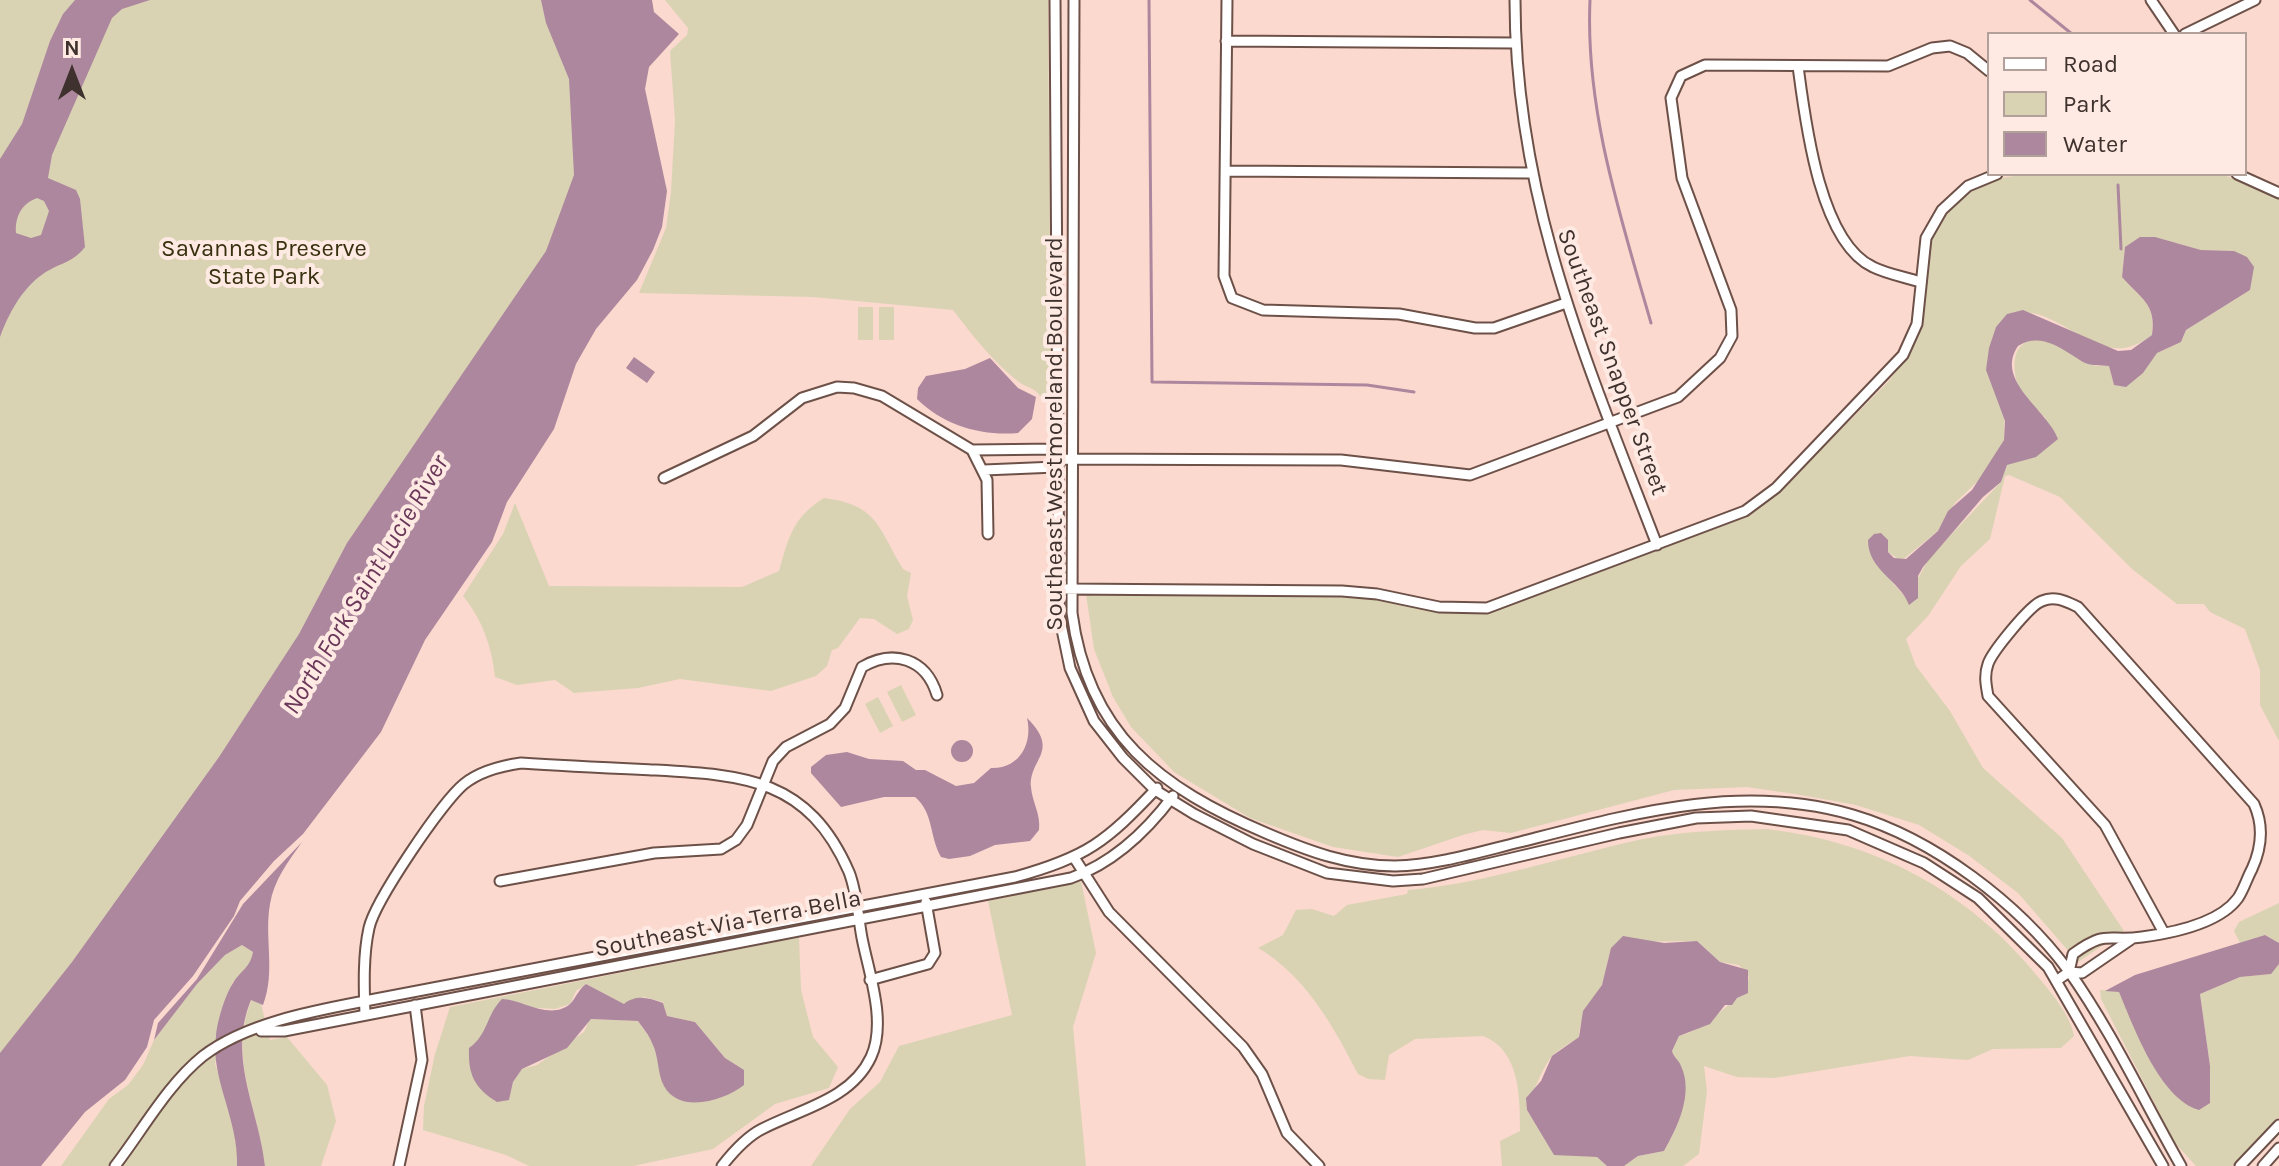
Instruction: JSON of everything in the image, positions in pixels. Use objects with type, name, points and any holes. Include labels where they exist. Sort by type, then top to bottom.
[{"type":"street","name":"Southeast Westmoreland Boulevard","points":[[1055,0],[1056,459],[1062,637],[1082,698],[1094,721],[1123,758],[1155,790],[1170,800],[1253,844],[1302,865],[1357,878],[1393,881],[1458,873],[1619,833],[1696,818],[1751,816],[1848,830],[1924,863],[1978,898],[2048,967],[2163,1166]]},
{"type":"street","name":"Southeast Westmoreland Boulevard","points":[[1074,0],[1071,589],[1075,639],[1106,716],[1143,760],[1178,790],[1305,850],[1358,864],[1395,866],[1455,858],[1621,816],[1699,802],[1753,799],[1853,815],[1930,849],[1983,884],[2027,924],[2069,972],[2181,1166]]},
{"type":"street","points":[[1227,0],[1224,276],[1232,298],[1263,310],[1399,314],[1475,328],[1494,328],[1566,303]]},
{"type":"street","name":"Southeast Snapper Street","points":[[1515,0],[1515,43],[1530,173],[1566,303],[1657,545]]},
{"type":"street","points":[[2151,0],[2173,32]]},
{"type":"street","points":[[2189,32],[2255,0]]},
{"type":"street","points":[[1226,41],[1515,43]]},
{"type":"street","points":[[984,470],[1072,458],[1341,460],[1470,475],[1678,397],[1720,358],[1732,336],[1731,310],[1682,178],[1671,98],[1681,76],[1705,65],[1888,66],[1932,48],[1950,46],[1967,53],[1987,69]]},
{"type":"street","points":[[1798,66],[1807,134],[1829,209],[1850,250],[1871,267],[1920,282]]},
{"type":"street","points":[[1226,171],[1530,173]]},
{"type":"street","points":[[1058,589],[1342,591],[1464,610],[1487,608],[1745,511],[1776,488],[1903,355],[1917,324],[1926,238],[1942,210],[1968,186],[1992,176]]},
{"type":"street","points":[[2242,176],[2279,191]]},
{"type":"street","points":[[664,478],[753,436],[802,398],[837,387],[882,396],[972,450],[1056,459]]},
{"type":"street","points":[[972,450],[984,470],[989,493],[988,534]]},
{"type":"street","points":[[2069,972],[2073,954],[2097,938],[2133,938],[2164,933],[2217,916],[2237,899],[2257,859],[2261,820],[2254,804],[2078,607],[2060,599],[2044,599],[2033,606],[1988,662],[1985,680],[1988,696],[2105,825],[2164,933]]},
{"type":"street","points":[[500,881],[654,853],[721,849],[736,840],[747,825],[773,761],[786,747],[830,724],[838,716],[862,667],[887,656],[915,663],[933,683],[937,695]]},
{"type":"street","points":[[365,1014],[366,941],[376,909],[449,799],[483,772],[521,763],[720,774],[763,784],[791,798],[817,821],[837,849],[850,876],[870,980],[877,1036],[870,1058],[853,1081],[833,1097],[759,1130],[722,1166]]},
{"type":"street","name":"Southeast Via Terra Bella","points":[[115,1166],[203,1057],[254,1031],[319,1010],[1015,877],[1075,859],[1105,839],[1164,779]]},
{"type":"street","name":"Southeast Via Terra Bella","points":[[254,1031],[284,1031],[927,907],[1084,873],[1134,841],[1178,790]]},
{"type":"street","points":[[1075,859],[1109,912],[1243,1047],[1262,1074],[1287,1133],[1319,1166]]},
{"type":"street","points":[[870,980],[928,964],[935,953],[924,893]]},
{"type":"street","points":[[2056,981],[2069,972],[2082,973],[2133,938]]},
{"type":"street","points":[[399,1166],[422,1060],[415,1005]]},
{"type":"street","points":[[2240,1166],[2279,1125]]},
{"type":"street","points":[[2263,1166],[2279,1148]]},
{"type":"green space","name":"Savannas Preserve State Park","points":[[0,0],[587,0],[605,208],[0,1126]]},
{"type":"green space","points":[[665,0],[1048,0],[1051,395],[1040,396],[1010,374],[953,310],[813,297],[639,293],[666,228],[675,120],[670,51],[687,35],[688,28]]},
{"type":"green space","points":[[2014,176],[2226,176],[2254,185],[2279,199],[2279,741],[2260,705],[2260,670],[2245,629],[2210,612],[2204,604],[2177,604],[2132,569],[2060,497],[2009,475],[2005,476],[1990,539],[1961,566],[1928,616],[1906,639],[1916,666],[1950,711],[1983,768],[2062,838],[2124,931],[2078,962],[2018,893],[1968,855],[1919,825],[1856,805],[1747,787],[1674,790],[1511,833],[1483,830],[1466,834],[1398,857],[1333,847],[1250,818],[1174,772],[1131,727],[1113,697],[1094,649],[1086,594],[1342,596],[1376,599],[1439,612],[1487,613],[1746,516],[1779,492],[1887,383],[1908,357],[1921,326],[1930,240],[1946,214],[1970,191],[2000,178]],"holes":[[[2177,243],[2201,250],[2234,251],[2250,290],[2186,330],[2181,342],[2157,353],[2132,381],[2114,385],[2109,366],[2087,363],[2054,344],[2035,340],[2021,346],[2015,361],[2018,386],[2046,418],[2007,465],[2001,482],[1929,558],[1907,599],[1873,560],[1888,540],[1888,552],[1901,561],[1938,531],[1955,503],[1984,475],[2004,440],[2007,314],[2027,312],[2046,317],[2096,344],[2113,348],[2132,346],[2152,335],[2153,324],[2146,302],[2122,277],[2125,247]]]},
{"type":"green space","points":[[858,307],[873,307],[873,340],[858,340]]},
{"type":"green space","points":[[879,307],[894,307],[894,340],[879,340]]},
{"type":"green space","points":[[824,498],[842,501],[866,512],[881,530],[903,569],[911,573],[907,596],[913,620],[909,629],[897,634],[874,619],[860,618],[838,648],[832,650],[827,666],[816,676],[771,691],[680,679],[638,688],[574,693],[555,680],[517,685],[495,677],[485,634],[463,596],[503,534],[515,503],[549,586],[742,587],[779,571],[793,529],[813,505]]},
{"type":"green space","points":[[901,685],[916,715],[902,722],[887,692]]},
{"type":"green space","points":[[878,697],[893,726],[880,733],[865,704]]},
{"type":"green space","points":[[1766,829],[1845,845],[1918,876],[1951,896],[2012,947],[2055,998],[2074,1036],[2061,1048],[1993,1049],[1968,1060],[1910,1056],[1774,1078],[1737,1077],[1704,1066],[1707,1091],[1699,1154],[1683,1166],[1624,1166],[1638,1156],[1664,1151],[1677,1126],[1682,1091],[1672,1051],[1679,1036],[1706,1023],[1745,993],[1749,977],[1739,965],[1720,962],[1697,941],[1618,942],[1611,951],[1602,984],[1581,1022],[1579,1037],[1549,1060],[1527,1110],[1554,1154],[1597,1157],[1607,1166],[1502,1166],[1500,1141],[1520,1131],[1519,1104],[1511,1063],[1495,1043],[1483,1036],[1415,1039],[1389,1055],[1385,1080],[1368,1079],[1358,1074],[1339,1038],[1304,987],[1275,959],[1258,948],[1283,935],[1296,910],[1312,909],[1334,916],[1347,905],[1407,894],[1408,890],[1497,875],[1643,839],[1719,830]]},
{"type":"green space","points":[[1081,881],[1096,953],[1073,1027],[1086,1166],[811,1166],[850,1109],[880,1082],[899,1046],[1012,1015],[988,901]]},
{"type":"green space","points":[[2279,903],[2279,943],[2265,935],[2240,943],[2234,931],[2239,922]]},
{"type":"green space","points":[[799,937],[801,990],[813,1037],[838,1067],[829,1088],[775,1104],[713,1149],[633,1166],[529,1166],[506,1155],[423,1130],[424,1106],[435,1054],[450,1007]],"holes":[[[586,984],[624,1004],[644,997],[663,1002],[667,1016],[695,1022],[725,1058],[743,1070],[664,1086],[653,1043],[638,1021],[590,1019],[584,1032],[537,1065],[522,1069],[513,1082],[509,1100],[469,1048],[523,1007],[555,1009],[570,1004],[576,991]]]},
{"type":"green space","points":[[242,945],[253,952],[251,964],[232,983],[215,1064],[229,1103],[237,1166],[61,1166],[109,1099],[128,1085],[143,1065],[154,1040],[197,984],[225,955]]},
{"type":"green space","points":[[2279,964],[2279,1117],[2232,1166],[2196,1166],[2175,1143],[2101,999],[2100,990],[2119,992],[2163,1080],[2210,1103],[2210,1066],[2200,994],[2240,977],[2270,974]]},
{"type":"green space","points":[[252,999],[261,1004],[270,1040],[287,1037],[327,1085],[336,1121],[321,1166],[265,1166],[244,1062],[245,1021]]},
{"type":"water","points":[[75,0],[150,0],[122,9],[112,18],[52,155],[48,178],[76,190],[80,199],[85,247],[75,257],[35,280],[22,294],[0,337],[0,159],[22,124],[50,41],[63,14]],"holes":[[[37,198],[44,201],[49,211],[41,235],[31,238],[16,233],[18,216],[23,207]]]},
{"type":"water","name":"North Fork Saint Lucie River","points":[[541,0],[652,0],[654,12],[679,34],[649,67],[645,89],[667,191],[662,227],[653,250],[637,280],[596,329],[576,364],[554,429],[507,502],[492,542],[425,640],[381,732],[303,834],[274,861],[240,901],[234,916],[193,976],[154,1020],[147,1047],[125,1080],[85,1112],[41,1166],[0,1166],[0,1053],[72,962],[219,757],[299,634],[347,543],[546,251],[574,175],[569,79],[546,23]]},
{"type":"water","points":[[2140,237],[2155,237],[2201,250],[2234,251],[2247,257],[2254,267],[2250,290],[2186,330],[2181,342],[2157,353],[2143,373],[2126,387],[2114,385],[2109,366],[2086,363],[2052,344],[2036,341],[2018,346],[2012,359],[2017,383],[2058,439],[2036,457],[2007,465],[2001,482],[1983,497],[1923,567],[1918,576],[1918,598],[1909,605],[1905,596],[1873,560],[1868,540],[1874,534],[1881,533],[1888,540],[1888,552],[1894,558],[1906,559],[1938,531],[1948,511],[1972,490],[2004,440],[2005,421],[1986,370],[1996,327],[2007,314],[2023,310],[2118,351],[2131,350],[2152,335],[2153,324],[2146,302],[2122,277],[2125,247]]},
{"type":"water","points":[[634,357],[655,372],[647,383],[626,368]]},
{"type":"water","points":[[990,358],[1018,388],[1036,397],[1032,419],[1018,433],[991,433],[964,427],[939,416],[917,399],[918,388],[926,376],[965,369]]},
{"type":"water","points":[[1027,718],[1042,739],[1043,747],[1031,787],[1039,830],[1030,841],[995,845],[970,856],[941,857],[925,810],[915,797],[884,797],[841,807],[811,773],[811,767],[826,755],[847,752],[869,759],[903,761],[916,770],[925,770],[956,786],[974,783],[991,768],[1010,764],[1022,753],[1028,736]]},
{"type":"water","points":[[962,740],[970,743],[973,751],[970,759],[962,762],[954,759],[951,751],[954,743]]},
{"type":"water","points":[[302,842],[282,872],[272,895],[267,993],[263,1005],[251,1000],[244,1021],[243,1063],[265,1166],[237,1166],[234,1132],[217,1068],[216,1036],[227,994],[250,962],[253,952],[242,945],[225,955],[197,984],[154,1040],[158,1023],[197,979],[243,904]]},
{"type":"water","points":[[2265,935],[2279,943],[2279,964],[2271,974],[2240,977],[2200,994],[2210,1066],[2210,1103],[2199,1110],[2172,1092],[2161,1077],[2141,1042],[2119,992],[2105,991],[2135,975]]},
{"type":"water","points":[[1623,936],[1664,943],[1697,941],[1720,962],[1748,970],[1748,993],[1737,998],[1732,1005],[1725,1005],[1710,1024],[1679,1036],[1672,1051],[1685,1077],[1685,1099],[1679,1121],[1664,1151],[1638,1156],[1624,1166],[1607,1166],[1597,1157],[1554,1155],[1527,1110],[1526,1098],[1541,1081],[1552,1056],[1579,1037],[1583,1011],[1602,985],[1611,948]]},
{"type":"water","points":[[586,984],[624,1004],[638,998],[663,1003],[667,1016],[695,1022],[725,1058],[744,1070],[744,1085],[715,1100],[681,1100],[671,1095],[664,1086],[654,1048],[638,1021],[591,1019],[567,1048],[522,1069],[513,1082],[509,1100],[497,1102],[478,1086],[471,1073],[469,1048],[480,1037],[502,999],[545,1010],[562,1009]]},
{"type":"waterway","points":[[1149,0],[1152,382],[1367,385],[1414,392]]},
{"type":"waterway","points":[[1590,0],[1593,83],[1599,123],[1617,204],[1651,323]]},
{"type":"waterway","points":[[2030,0],[2070,32]]},
{"type":"waterway","points":[[2118,185],[2121,249]]}]
